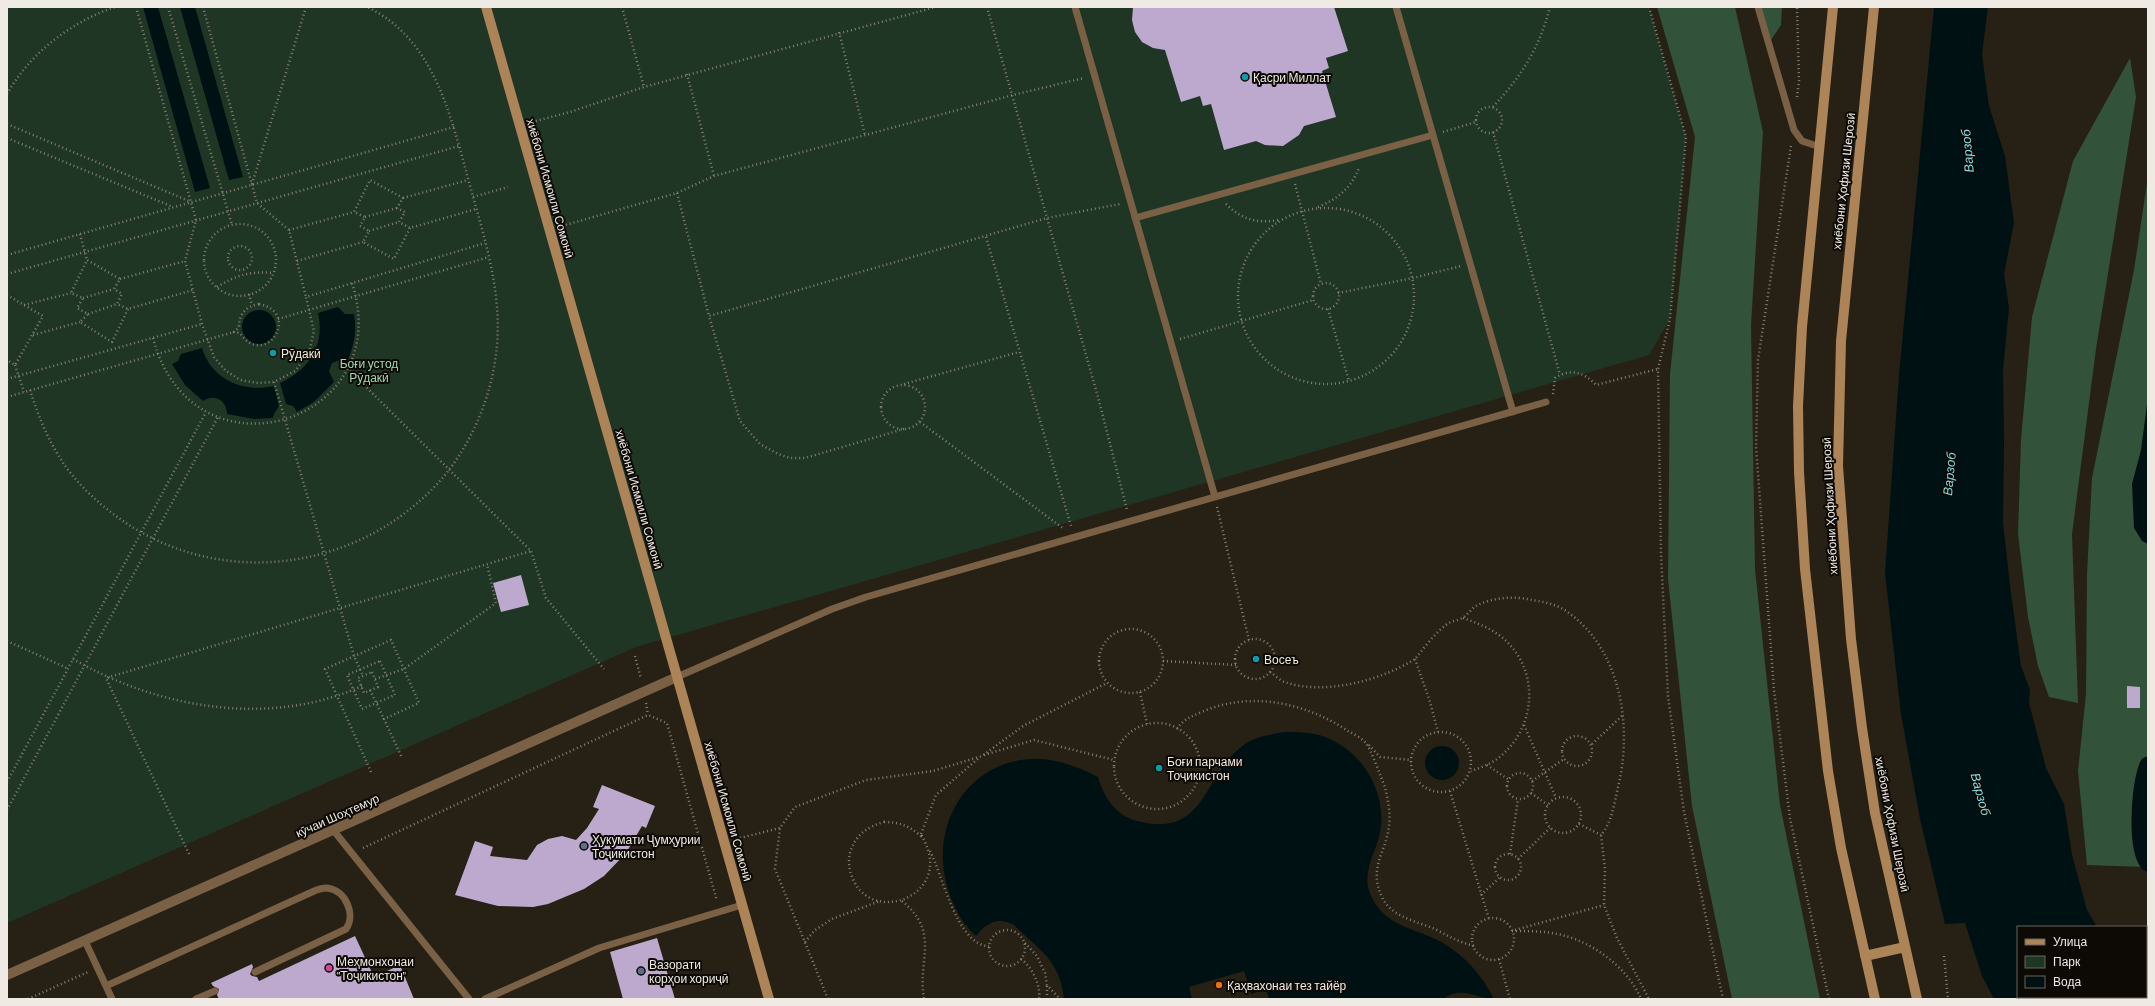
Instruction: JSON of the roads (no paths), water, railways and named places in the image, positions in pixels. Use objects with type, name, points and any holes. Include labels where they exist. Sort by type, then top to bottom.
[{"type":"main road","name":"хиёбони Исмоили Сомонӣ","points":[[486,7],[769,999]]},
{"type":"main road","points":[[1833,7],[1802,327],[1798,406],[1799,472],[1805,569],[1828,771],[1841,848],[1875,999]]},
{"type":"main road","name":"хиёбони Ҳофизи Шерозӣ","points":[[1874,7],[1842,334],[1838,415],[1838,466],[1850,631],[1862,728],[1875,813],[1917,999]]},
{"type":"main road","points":[[1865,956],[1905,947]]},
{"type":"street","name":"кӯчаи Шоҳтемур","points":[[7,974],[86,941],[677,677]]},
{"type":"lane","points":[[1075,7],[1214,497]]},
{"type":"lane","points":[[1396,7],[1512,412]]},
{"type":"lane","points":[[1758,7],[1794,130],[1802,141],[1820,146]]},
{"type":"lane","points":[[1135,218],[1367,152],[1433,135]]},
{"type":"lane","points":[[677,677],[849,602],[1074,536],[1546,402]]},
{"type":"lane","points":[[334,831],[469,999]]},
{"type":"lane","points":[[106,986],[315,891],[326,888],[332,889],[343,896],[351,918],[350,924],[346,929],[255,972]]},
{"type":"lane","points":[[485,999],[599,948],[742,905]]},
{"type":"lane","points":[[86,941],[112,999]]},
{"type":"lane","points":[[196,999],[215,991]]},
{"type":"water","points":[[143,7],[158,7],[210,188],[195,192]]},
{"type":"water","points":[[180,7],[195,7],[243,177],[229,180]]},
{"type":"water","name":"Варзоб","points":[[1934,7],[1988,7],[1982,55],[1989,106],[2005,156],[2014,223],[2004,274],[2009,308],[2003,370],[2003,523],[2010,586],[2021,666],[2030,690],[2029,703],[2046,768],[2064,804],[2072,855],[2087,910],[2096,926],[2017,926],[2017,998],[2124,999],[1994,999],[1982,976],[1965,923],[1945,924],[1920,819],[1901,714],[1885,573],[1899,375]]},
{"type":"water","points":[[338,307],[345,314],[354,314],[355,320],[353,344],[347,362],[342,359],[332,363],[329,371],[334,382],[314,402],[297,412],[293,406],[286,404],[280,383],[300,371],[313,355],[317,346],[319,335],[320,325],[318,313]]},
{"type":"water","points":[[259,310],[271,315],[276,327],[271,339],[259,344],[247,339],[242,327],[247,315]]},
{"type":"water","points":[[202,348],[206,359],[213,368],[230,381],[251,387],[262,388],[274,386],[279,406],[273,418],[254,419],[227,414],[225,405],[219,399],[211,398],[203,401],[185,385],[172,364],[178,361],[181,354]]},
{"type":"water","points":[[2148,397],[2148,544],[2142,541],[2134,528],[2132,484],[2141,450]]},
{"type":"water","points":[[1284,732],[1299,732],[1320,735],[1338,743],[1349,751],[1368,772],[1379,797],[1381,811],[1379,835],[1368,874],[1370,895],[1377,906],[1388,918],[1441,942],[1460,955],[1483,980],[1494,999],[1457,993],[1444,999],[1269,999],[1266,989],[1251,994],[1244,971],[1189,987],[1192,999],[1064,999],[1062,986],[1053,965],[1040,949],[1014,925],[1003,921],[993,922],[988,924],[976,936],[959,915],[951,899],[944,872],[943,850],[946,829],[954,809],[965,792],[980,778],[997,767],[1017,761],[1040,759],[1070,765],[1098,777],[1107,798],[1122,814],[1137,821],[1159,824],[1176,821],[1190,814],[1200,802],[1228,760],[1241,747],[1267,735]]},
{"type":"water","points":[[1445,746],[1454,751],[1458,756],[1458,770],[1454,775],[1449,779],[1439,780],[1435,779],[1426,770],[1425,760],[1426,756],[1435,747]]},
{"type":"water","points":[[2148,994],[2148,999],[2124,999],[2147,998]]},
{"type":"waterway","points":[[2148,765],[2143,786],[2140,815],[2141,843],[2148,863]]},
{"type":"place","name":"Қасри Миллат","points":[[1245,77]]},
{"type":"place","name":"Рӯдакӣ","points":[[273,353]]},
{"type":"place","name":"Восеъ","points":[[1256,659]]},
{"type":"place","name":"Боғи парчами Тоҷикистон","points":[[1159,768]]},
{"type":"place","name":"Ҳукумати Ҷумҳурии Тоҷикистон","points":[[584,846]]},
{"type":"place","name":"Меҳмонхонаи \"Тоҷикистон\"","points":[[329,968]]},
{"type":"place","name":"Вазорати корҳои хориҷӣ","points":[[641,971]]},
{"type":"place","name":"Қаҳвахонаи тез тайёр","points":[[1219,985]]},
{"type":"park label","name":"Боғи устод Рӯдакӣ","points":[[369,370]]}]
